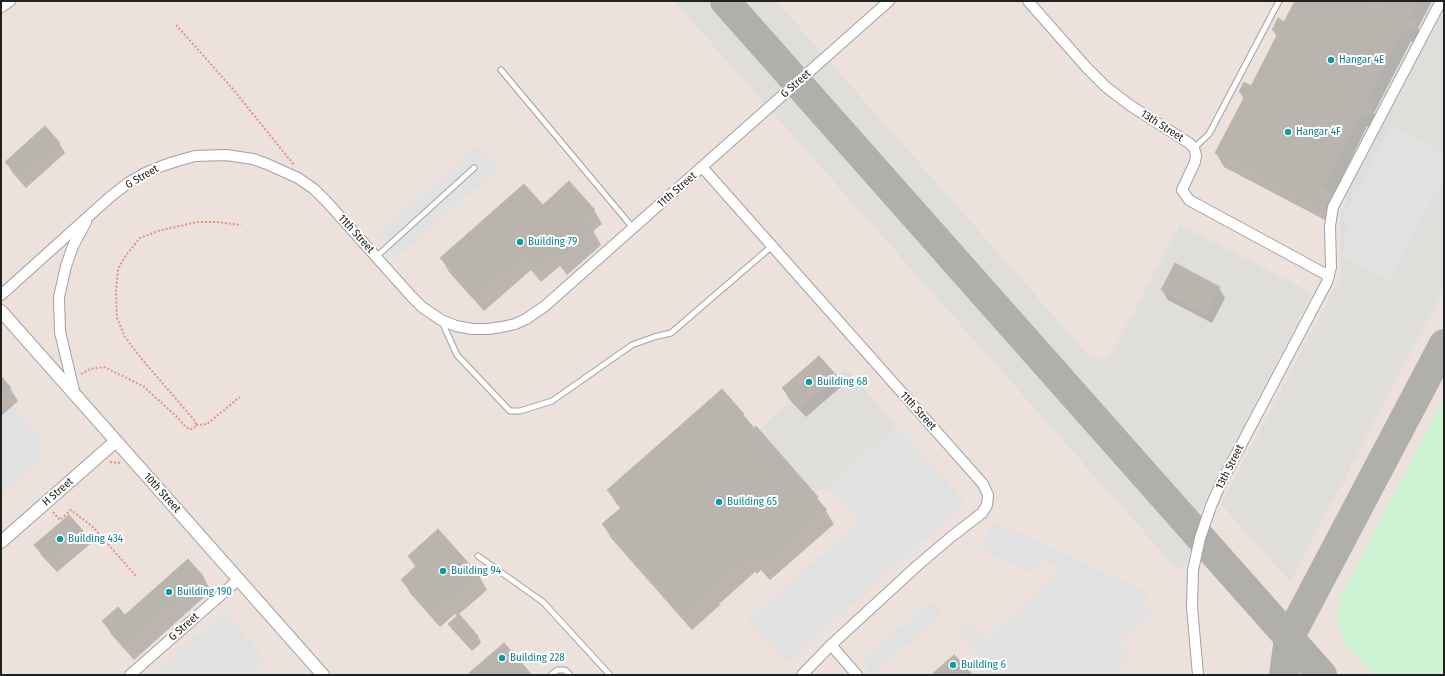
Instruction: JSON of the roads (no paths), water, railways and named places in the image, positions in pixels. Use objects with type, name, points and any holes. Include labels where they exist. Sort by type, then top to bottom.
[{"type":"street","points":[[1,7],[10,1]]},
{"type":"street","name":"G Street","points":[[702,167],[889,1]]},
{"type":"street","name":"13th Street","points":[[1028,1],[1087,68],[1106,87],[1131,106],[1189,143],[1194,148],[1196,155],[1195,162],[1182,190],[1189,200],[1329,276]]},
{"type":"street","name":"13th Street","points":[[1198,675],[1192,607],[1192,588],[1196,554],[1205,522],[1221,483],[1329,276],[1331,267],[1330,226],[1333,207],[1441,1]]},
{"type":"street","name":"G Street","points":[[1,295],[128,183],[145,173],[162,166],[195,156],[226,155],[253,160],[282,170],[298,178],[314,189]]},
{"type":"street","name":"11th Street","points":[[314,189],[422,307],[441,320],[456,326],[488,329],[502,328],[526,319],[545,306],[702,167],[983,484],[988,495],[987,505],[982,513],[936,549],[831,645],[802,675]]},
{"type":"street","points":[[75,396],[60,332],[59,297],[62,277],[73,246],[92,214]]},
{"type":"street","name":"10th Street","points":[[1,311],[323,675]]},
{"type":"street","name":"H Street","points":[[1,542],[116,441]]},
{"type":"street","name":"G Street","points":[[130,675],[238,579]]},
{"type":"street","points":[[831,645],[857,675]]},
{"type":"lane","points":[[1194,148],[1209,134],[1279,1]]},
{"type":"lane","points":[[501,70],[633,228]]},
{"type":"lane","points":[[376,257],[474,168]]},
{"type":"lane","points":[[441,320],[457,355],[510,411],[520,411],[552,401],[632,345],[671,333],[772,246]]},
{"type":"lane","points":[[478,556],[543,602],[610,675]]},
{"type":"lane","points":[[551,675],[557,670],[565,670],[570,675]]},
{"type":"place","name":"Hangar 4E","points":[[1331,60]]},
{"type":"place","name":"Hangar 4F","points":[[1288,132]]},
{"type":"place","name":"Building 79","points":[[520,242]]},
{"type":"place","name":"Building 68","points":[[809,382]]},
{"type":"place","name":"Building 65","points":[[719,502]]},
{"type":"place","name":"Building 434","points":[[60,539]]},
{"type":"place","name":"Building 94","points":[[443,571]]},
{"type":"place","name":"Building 190","points":[[169,592]]},
{"type":"place","name":"Building 228","points":[[502,658]]},
{"type":"place","name":"Building 6","points":[[953,665]]}]
